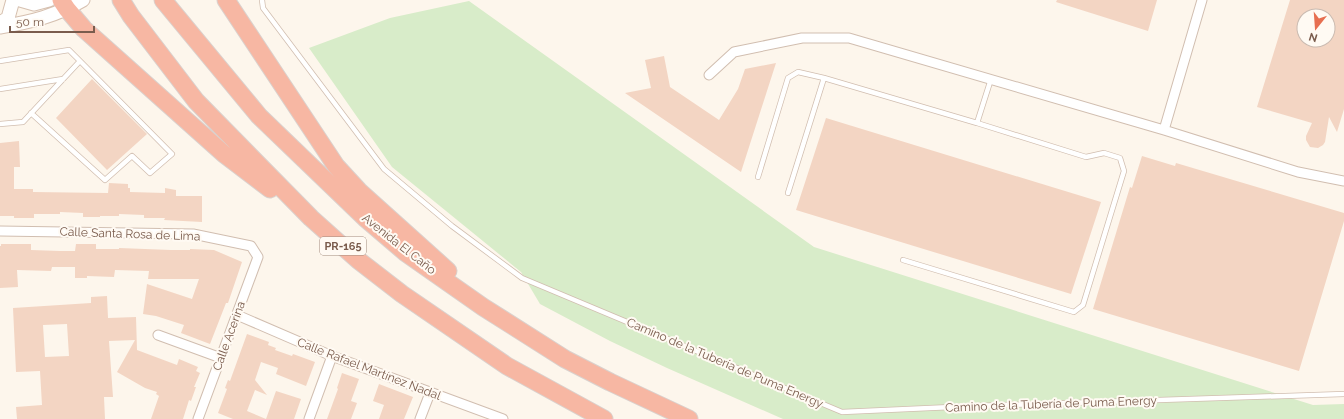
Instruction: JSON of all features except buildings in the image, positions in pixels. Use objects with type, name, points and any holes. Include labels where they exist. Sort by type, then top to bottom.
[{"type":"highway","name":"PR-165","points":[[121,0],[131,16],[196,101],[311,218],[358,260],[402,294],[507,366],[604,419]]},
{"type":"highway","name":"Avenida El Caño","points":[[164,0],[259,116],[365,218],[406,253],[483,307],[564,358],[610,382],[689,419]]},
{"type":"highway","points":[[226,0],[336,166],[359,191],[447,269],[483,307]]},
{"type":"highway","points":[[64,5],[84,29],[224,154],[311,218]]},
{"type":"main road","points":[[0,23],[8,18],[13,0]]},
{"type":"main road","points":[[20,0],[34,4],[49,0]]},
{"type":"main road","points":[[0,27],[33,22],[64,5],[83,0]]},
{"type":"street","points":[[1164,130],[1202,0]]},
{"type":"street","points":[[709,75],[734,52],[802,38],[848,38],[1164,130],[1298,172],[1344,182]]},
{"type":"street","name":"Calle Santa Rosa de Lima","points":[[0,230],[193,234],[251,246],[255,253]]},
{"type":"street","name":"Calle Acerina","points":[[198,419],[258,257],[255,253]]},
{"type":"street","name":"Calle Rafael Martínez Nadal","points":[[237,315],[332,356],[503,419]]},
{"type":"street","points":[[158,335],[221,358]]},
{"type":"street","points":[[309,419],[332,356]]},
{"type":"street","points":[[420,419],[430,393]]},
{"type":"lane","name":"Camino de la Tubería de Puma Energy","points":[[262,0],[263,8],[384,169],[452,226],[522,278],[842,412],[974,406],[1344,394]]},
{"type":"lane","points":[[0,61],[69,50],[172,154],[150,173],[132,156],[105,180],[31,113]]},
{"type":"lane","points":[[0,124],[23,122],[80,61]]},
{"type":"lane","points":[[758,177],[788,78],[798,72],[824,78],[977,123],[1086,157],[1104,153],[1120,158],[1124,171],[1083,304],[1074,312],[903,260]]},
{"type":"lane","points":[[788,193],[824,78]]},
{"type":"lane","points":[[0,89],[63,79]]},
{"type":"lane","points":[[977,123],[990,79]]},
{"type":"green space","points":[[469,1],[814,247],[1313,405],[1344,404],[1344,419],[783,419],[610,341],[540,304],[521,272],[392,167],[309,48],[390,18]]}]
